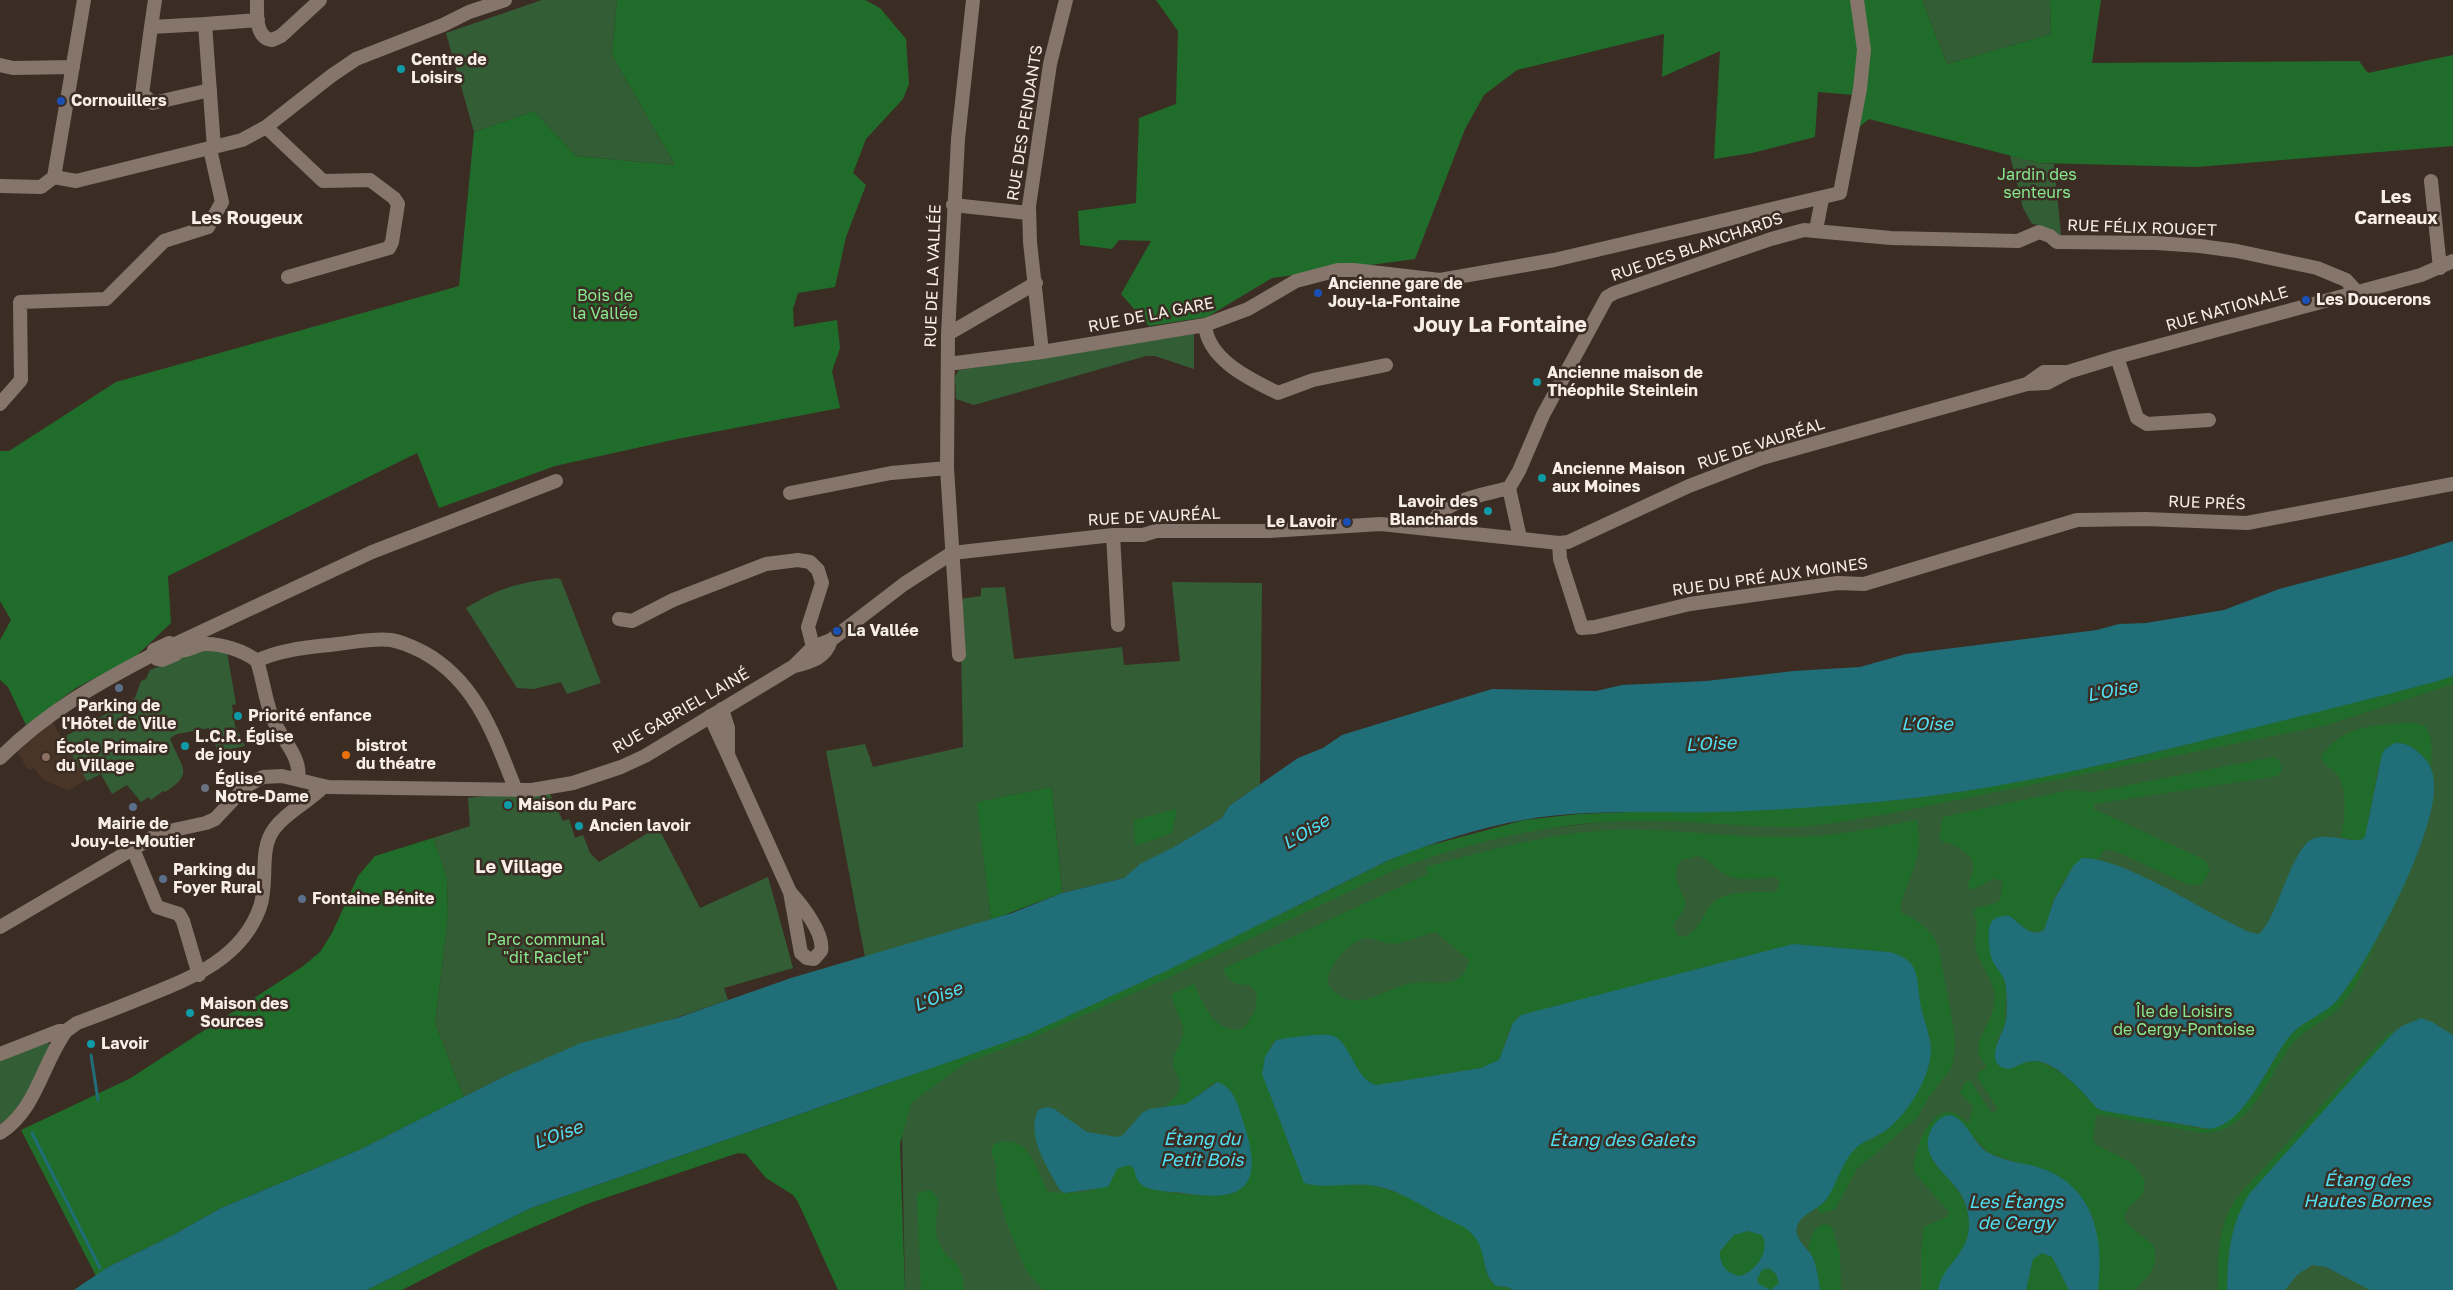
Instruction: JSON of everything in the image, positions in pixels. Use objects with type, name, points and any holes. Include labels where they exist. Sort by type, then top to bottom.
[{"type":"street","points":[[0,186],[41,187],[54,177],[84,0]]},
{"type":"street","points":[[156,0],[142,94],[153,103],[210,90]]},
{"type":"street","points":[[257,0],[260,34],[266,39],[272,40],[281,36],[320,0]]},
{"type":"street","points":[[54,177],[76,181],[242,140],[266,127],[351,62],[367,53],[443,25],[467,6],[505,0]]},
{"type":"street","name":"RUE DE LA VALLÉE","points":[[959,655],[947,468],[948,334],[958,131],[973,0]]},
{"type":"street","name":"RUE DES PENDANTS","points":[[1042,352],[1028,213],[1050,64],[1066,0]]},
{"type":"street","name":"RUE DE LA GARE","points":[[948,364],[1042,352],[1205,325],[1248,309],[1296,281],[1338,270],[1354,270],[1440,280],[1554,260],[1822,199],[1840,193],[1860,89],[1864,50],[1857,0]]},
{"type":"street","points":[[151,27],[258,20]]},
{"type":"street","points":[[0,404],[20,380],[20,302],[106,300],[164,241],[208,227],[222,202],[212,148],[205,24]]},
{"type":"street","points":[[0,65],[13,68],[73,67]]},
{"type":"street","points":[[266,127],[323,181],[370,180],[394,198],[398,204],[392,242],[389,248],[288,277]]},
{"type":"street","points":[[2431,181],[2440,268]]},
{"type":"street","points":[[1816,230],[1822,199]]},
{"type":"street","points":[[953,205],[1028,213]]},
{"type":"street","name":"RUE DES BLANCHARDS","points":[[1509,488],[1519,471],[1547,406],[1607,298],[1614,293],[1771,239],[1804,230],[1923,239]]},
{"type":"street","name":"RUE FÉLIX ROUGET","points":[[1923,239],[2018,241],[2039,232],[2050,236],[2057,242],[2200,246],[2317,268],[2346,280],[2356,291]]},
{"type":"street","name":"RUE NATIONALE","points":[[1933,410],[2027,384],[2044,372],[2068,372],[2440,268],[2453,262]]},
{"type":"street","points":[[948,334],[1036,283]]},
{"type":"street","points":[[1205,325],[1206,339],[1215,351],[1251,380],[1278,393],[1313,380],[1386,365]]},
{"type":"street","points":[[2117,357],[2137,418],[2147,424],[2209,420]]},
{"type":"street","name":"RUE DE VAURÉAL","points":[[952,553],[1113,535],[1131,536],[1180,530],[1268,531],[1381,524],[1559,543],[1568,542],[1689,486],[1762,458],[1933,410]]},
{"type":"street","points":[[790,493],[891,473],[947,468]]},
{"type":"street","points":[[176,648],[372,552],[556,482]]},
{"type":"street","name":"RUE PRÉS","points":[[1961,556],[2077,520],[2145,519],[2247,523],[2453,484]]},
{"type":"street","points":[[1430,529],[1432,522],[1441,510],[1509,488],[1520,538]]},
{"type":"street","points":[[1113,535],[1118,625]]},
{"type":"street","name":"RUE DU PRÉ AUX MOINES","points":[[1559,543],[1560,559],[1582,628],[1595,627],[1690,604],[1838,584],[1864,584],[1961,556]]},
{"type":"street","name":"RUE GABRIEL LAINÉ","points":[[0,927],[160,833],[206,823],[215,819],[246,786],[257,779],[275,776],[298,779],[322,787],[515,788],[532,790],[549,788],[621,767],[645,756],[794,666],[813,647],[831,640],[904,584],[952,553]]},
{"type":"street","points":[[619,619],[632,621],[673,600],[766,564],[804,561],[815,566],[821,576],[822,583],[808,627],[813,647]]},
{"type":"street","points":[[256,661],[266,656],[325,646],[373,641],[390,640],[417,649],[448,668],[480,707],[515,788]]},
{"type":"street","name":"RUE GABRIEL LAINÉ","points":[[794,666],[814,660],[826,651],[831,640]]},
{"type":"street","points":[[0,758],[48,717],[75,697],[154,654],[156,648],[169,643],[184,652],[198,646],[211,644],[249,655],[256,661],[265,684],[272,717],[300,766],[298,779]]},
{"type":"street","points":[[716,713],[728,755],[790,892]]},
{"type":"street","points":[[0,1133],[14,1124],[30,1104],[57,1043],[66,1031],[77,1023],[198,974],[237,946],[252,928],[262,903],[268,839],[282,819],[314,797],[322,787]]},
{"type":"street","points":[[133,848],[157,907],[179,914],[183,921],[198,974]]},
{"type":"street","points":[[0,1054],[59,1031],[66,1031]]},
{"type":"shaded area","name":"École Primaire du Village","points":[[52,722],[87,779],[69,791],[43,779],[34,768],[28,770],[17,751]]},
{"type":"green space","points":[[542,0],[617,0],[612,55],[675,165],[576,156],[534,111],[474,132],[446,33]]},
{"type":"green space","name":"Bois de la Vallée","points":[[617,0],[865,0],[880,8],[906,39],[909,84],[903,99],[866,139],[853,173],[866,185],[846,237],[835,287],[798,293],[793,309],[794,327],[837,320],[840,348],[832,371],[840,408],[677,439],[555,466],[439,508],[417,453],[168,576],[171,623],[135,657],[76,688],[26,725],[8,687],[0,680],[0,640],[11,620],[0,601],[0,451],[9,451],[116,382],[459,286],[474,132],[534,111],[576,156],[675,165],[612,55]]},
{"type":"green space","points":[[1156,0],[1922,0],[1947,64],[2051,34],[2050,0],[2101,0],[2092,63],[2359,61],[2368,73],[2453,55],[2453,146],[2197,167],[2039,163],[1869,119],[1846,138],[1854,95],[1818,92],[1815,137],[1752,153],[1714,159],[1720,51],[1662,77],[1664,34],[1517,70],[1484,95],[1465,129],[1415,259],[1272,278],[1207,317],[1149,326],[1121,294],[1151,241],[1119,240],[1112,249],[1080,245],[1078,211],[1136,203],[1139,118],[1176,104],[1178,31]]},
{"type":"green space","points":[[1922,0],[2050,0],[2051,34],[1947,64]]},
{"type":"green space","name":"Jardin des senteurs","points":[[2010,155],[2039,163],[2054,164],[2062,243],[2039,232],[2039,225],[2032,224],[2023,208]]},
{"type":"green space","points":[[1194,334],[1194,369],[1155,356],[1146,356],[974,405],[956,399],[955,376],[959,370]]},
{"type":"green space","points":[[558,578],[561,580],[601,683],[567,694],[561,682],[534,689],[517,688],[466,608],[489,595],[510,587]]},
{"type":"green space","points":[[1172,582],[1262,583],[1260,785],[1229,806],[1222,818],[1124,878],[1062,893],[1052,787],[978,802],[991,920],[865,957],[826,751],[865,744],[873,767],[963,747],[960,599],[981,596],[981,588],[1005,587],[1014,659],[1122,647],[1124,665],[1180,661]]},
{"type":"green space","points":[[206,648],[227,652],[236,704],[232,705],[235,726],[245,746],[218,752],[209,728],[177,734],[170,738],[181,762],[183,774],[175,785],[151,800],[149,797],[141,802],[127,785],[112,794],[101,774],[87,781],[62,738],[135,698],[141,681],[146,679],[150,670]]},
{"type":"green space","name":"Île de Loisirs de Cergy-Pontoise","points":[[2453,676],[2453,1290],[905,1290],[901,1079],[1450,840],[2129,759]]},
{"type":"green space","points":[[2453,676],[2453,684],[2327,725],[1887,814],[1799,827],[1644,821],[1565,826],[1477,844],[1392,871],[1166,979],[1029,1039],[965,1063],[911,1103],[900,1144],[905,1290],[838,1290],[798,1202],[793,1195],[766,1178],[746,1154],[738,1153],[587,1204],[485,1248],[402,1290],[367,1290],[531,1208],[1029,1034],[1170,969],[1389,860],[1416,849],[1524,820],[1578,814],[1876,802],[1941,795],[2060,774],[2129,759]]},
{"type":"green space","points":[[2412,723],[2421,725],[2426,727],[2431,748],[2430,765],[2422,755],[2408,745],[2397,744],[2385,749],[2378,768],[2365,837],[2359,841],[2341,837],[2344,823],[2343,787],[2337,774],[2326,765],[2321,757],[2338,739],[2357,729],[2379,725]]},
{"type":"green space","points":[[2273,757],[2279,760],[2282,769],[2278,776],[2094,804],[2094,809],[2205,860],[2210,871],[2201,885],[2187,884],[2115,851],[2105,849],[2097,860],[2085,858],[2071,871],[2053,901],[2046,926],[2040,932],[2027,930],[2010,916],[1996,919],[2001,973],[2006,987],[2005,1024],[1997,1040],[1997,1060],[2002,1066],[2012,1068],[2025,1062],[2039,1061],[2056,1070],[2075,1084],[2098,1109],[2202,1129],[2216,1127],[2229,1120],[2241,1110],[2252,1096],[2292,1033],[2327,1009],[2339,998],[2353,979],[2379,935],[2357,983],[2343,1004],[2293,1043],[2257,1100],[2234,1123],[2220,1130],[2204,1133],[2101,1115],[2096,1116],[2093,1140],[2096,1145],[2132,1163],[2145,1181],[2143,1194],[2129,1207],[2124,1216],[2127,1224],[2153,1245],[2155,1252],[2152,1270],[2135,1290],[2098,1290],[2094,1218],[2078,1192],[2055,1175],[1989,1153],[1954,1116],[1941,1118],[1934,1125],[1934,1163],[1953,1184],[1960,1195],[1969,1218],[1969,1231],[1958,1258],[1943,1276],[1938,1290],[1921,1290],[1921,1250],[1924,1227],[1947,1217],[1949,1212],[1914,1172],[1917,1149],[1922,1136],[1937,1117],[1946,1112],[1956,1114],[1966,1122],[1969,1122],[1973,1106],[1960,1093],[1966,1081],[1971,1081],[1992,1114],[1998,1109],[1977,1077],[1979,1072],[1987,1067],[1980,1057],[1978,1049],[1979,1042],[1993,1011],[1994,991],[1976,951],[1977,926],[1974,913],[1976,908],[1997,903],[2000,899],[2003,882],[1994,878],[1974,889],[1969,889],[1968,883],[1973,867],[1972,860],[1962,850],[1939,840],[1943,817],[2070,790],[2093,792]]},
{"type":"green space","points":[[2430,765],[2433,774],[2432,797],[2426,826],[2416,858],[2379,935],[2390,910],[2420,821],[2429,780]]},
{"type":"green space","points":[[1052,787],[1062,893],[991,920],[977,802]]},
{"type":"green space","name":"Parc communal \"dit Raclet\"","points":[[520,792],[550,794],[563,821],[569,819],[575,838],[583,835],[590,853],[599,862],[658,827],[700,908],[768,877],[793,968],[724,988],[728,1000],[503,1077],[464,1097],[435,1023],[448,916],[447,878],[433,838],[470,826],[468,798]]},
{"type":"green space","points":[[1177,809],[1172,833],[1135,846],[1134,820]]},
{"type":"green space","points":[[1917,820],[1919,848],[1917,859],[1906,888],[1900,912],[1922,925],[1938,945],[1954,1030],[1955,1048],[1952,1067],[1929,1097],[1917,1118],[1857,1169],[1835,1209],[1821,1213],[1817,1209],[1829,1195],[1845,1160],[1855,1148],[1888,1129],[1895,1123],[1909,1104],[1930,1059],[1931,1043],[1920,1005],[1915,975],[1913,969],[1904,958],[1889,952],[1793,944],[1517,1017],[1508,1033],[1499,1060],[1481,1068],[1376,1085],[1367,1081],[1333,1036],[1280,1039],[1272,1043],[1263,1066],[1304,1183],[1320,1186],[1369,1185],[1379,1187],[1434,1209],[1459,1223],[1474,1236],[1479,1243],[1486,1271],[1492,1283],[1513,1290],[1043,1290],[1026,1270],[1006,1222],[996,1183],[996,1165],[991,1152],[994,1144],[1006,1142],[1015,1143],[1023,1147],[1034,1161],[1047,1190],[1062,1193],[1093,1190],[1118,1168],[1129,1165],[1134,1168],[1141,1184],[1151,1188],[1187,1195],[1225,1195],[1235,1193],[1252,1161],[1244,1123],[1235,1099],[1213,1083],[1186,1104],[1166,1106],[1176,1095],[1180,1087],[1180,1080],[1173,1061],[1183,1031],[1172,994],[1194,984],[1206,1009],[1218,1023],[1234,1030],[1244,1028],[1255,1011],[1257,993],[1250,985],[1237,984],[1230,980],[1223,969],[1428,874],[1426,867],[1511,845],[1574,833],[1620,830],[1765,837],[1805,837],[1853,832]],"holes":[[[1699,856],[1726,875],[1732,877],[1750,879],[1775,877],[1780,881],[1777,890],[1774,892],[1731,894],[1716,900],[1694,931],[1684,937],[1677,935],[1673,925],[1684,910],[1686,903],[1677,882],[1676,872],[1681,860]],[[1436,932],[1469,960],[1460,978],[1444,983],[1408,984],[1377,996],[1357,1001],[1337,994],[1328,985],[1330,970],[1340,955],[1347,948],[1362,939],[1368,938],[1395,944]]]},
{"type":"green space","points":[[433,838],[447,878],[448,916],[435,1023],[464,1097],[359,1150],[221,1208],[173,1235],[108,1267],[96,1276],[21,1130],[129,1079],[302,967],[320,952],[332,933],[358,876],[375,856]]},
{"type":"green space","points":[[2390,1032],[2393,1033],[2251,1193],[2238,1218],[2231,1240],[2227,1290],[2218,1290],[2218,1265],[2222,1230],[2237,1197]]},
{"type":"green space","points":[[46,1041],[50,1045],[31,1089],[18,1108],[0,1124],[0,1061]]},
{"type":"green space","points":[[931,1190],[938,1199],[937,1238],[943,1250],[961,1271],[964,1290],[921,1290],[917,1195],[920,1192]]},
{"type":"green space","points":[[1824,1224],[1832,1227],[1840,1254],[1841,1287],[1843,1290],[1820,1290],[1815,1261],[1808,1247],[1814,1230]]},
{"type":"green space","points":[[1748,1231],[1762,1235],[1764,1241],[1763,1254],[1751,1271],[1739,1276],[1724,1267],[1720,1251],[1734,1235]]},
{"type":"green space","points":[[2042,1253],[2052,1257],[2069,1290],[2026,1290],[2033,1258]]},
{"type":"green space","points":[[1768,1268],[1778,1275],[1779,1279],[1772,1289],[1768,1290],[1758,1283],[1757,1279],[1764,1269]]},
{"type":"water","name":"L’Oise","points":[[2453,541],[2453,676],[2438,681],[2139,756],[2009,784],[1965,791],[1877,802],[1794,809],[1570,814],[1523,820],[1489,827],[1438,842],[1389,860],[1170,969],[1029,1034],[531,1208],[367,1290],[74,1290],[108,1267],[173,1235],[221,1208],[359,1150],[503,1077],[581,1043],[677,1018],[791,978],[1012,913],[1062,893],[1124,878],[1140,864],[1174,847],[1222,818],[1229,806],[1298,758],[1323,748],[1342,735],[1492,689],[1596,691],[1622,685],[1706,681],[1794,671],[1860,667],[1906,654],[2097,630],[2119,624],[2146,623],[2224,610],[2279,589],[2405,556]]},
{"type":"water","points":[[2395,743],[2408,745],[2422,756],[2430,765],[2434,782],[2432,804],[2414,862],[2384,925],[2368,954],[2339,998],[2328,1009],[2294,1031],[2281,1048],[2255,1091],[2235,1116],[2223,1125],[2210,1129],[2104,1111],[2098,1109],[2070,1079],[2052,1066],[2043,1062],[2032,1061],[2009,1069],[1997,1062],[1996,1050],[2006,1020],[2007,1002],[2005,981],[1993,962],[1990,952],[1989,931],[1991,922],[1994,919],[2010,916],[2030,931],[2039,932],[2044,930],[2054,900],[2074,865],[2082,858],[2115,865],[2135,873],[2251,933],[2259,934],[2272,914],[2295,860],[2309,841],[2323,837],[2361,840],[2365,837],[2382,754],[2385,749]]},
{"type":"water","name":"Étang des Galets","points":[[1793,944],[1889,952],[1899,955],[1911,964],[1917,976],[1921,1007],[1931,1049],[1930,1060],[1918,1093],[1897,1121],[1885,1131],[1854,1150],[1845,1163],[1828,1197],[1821,1205],[1803,1217],[1798,1224],[1797,1234],[1814,1260],[1820,1290],[1771,1290],[1513,1290],[1508,1287],[1496,1286],[1487,1274],[1477,1240],[1462,1226],[1408,1198],[1379,1187],[1369,1185],[1320,1186],[1304,1183],[1262,1074],[1265,1057],[1276,1040],[1314,1035],[1334,1036],[1345,1046],[1363,1076],[1369,1082],[1376,1085],[1481,1068],[1499,1060],[1513,1023],[1521,1015]],"holes":[[[1748,1231],[1762,1235],[1764,1241],[1763,1254],[1751,1271],[1739,1276],[1724,1267],[1720,1251],[1734,1235]],[[1769,1268],[1776,1274],[1779,1283],[1771,1290],[1759,1284],[1757,1279],[1762,1270]]]},
{"type":"water","name":"Étang des Hautes Bornes","points":[[2421,1018],[2432,1022],[2453,1035],[2453,1290],[2370,1290],[2326,1267],[2312,1265],[2297,1275],[2285,1290],[2227,1290],[2231,1240],[2238,1216],[2250,1193],[2393,1033],[2402,1026]]},
{"type":"water","name":"Étang du Petit Bois","points":[[1217,1082],[1228,1088],[1234,1097],[1249,1142],[1252,1160],[1251,1174],[1246,1184],[1237,1191],[1223,1195],[1205,1196],[1151,1189],[1140,1183],[1136,1178],[1134,1168],[1128,1165],[1117,1169],[1108,1187],[1064,1193],[1059,1189],[1044,1161],[1036,1140],[1035,1120],[1038,1110],[1046,1107],[1052,1108],[1087,1132],[1117,1137],[1123,1135],[1142,1113],[1149,1109],[1186,1104]]},
{"type":"water","name":"Les Étangs de Cergy","points":[[1950,1115],[1961,1121],[1977,1143],[1987,1152],[1994,1156],[2046,1170],[2063,1179],[2076,1190],[2086,1204],[2097,1236],[2100,1272],[2098,1290],[2069,1290],[2052,1257],[2042,1253],[2033,1259],[2026,1290],[1938,1290],[1944,1274],[1964,1245],[1968,1236],[1969,1226],[1969,1218],[1962,1196],[1936,1165],[1928,1148],[1928,1139],[1934,1125],[1937,1121]]},
{"type":"waterway","points":[[91,1055],[98,1100]]},
{"type":"waterway","points":[[32,1133],[100,1268]]},
{"type":"place","name":"Centre de Loisirs","points":[[401,69]]},
{"type":"place","name":"Cornouillers","points":[[61,101]]},
{"type":"place","name":"Ancienne gare de Jouy-la-Fontaine","points":[[1318,293]]},
{"type":"place","name":"Les Doucerons","points":[[2306,300]]},
{"type":"place","name":"Ancienne maison de Théophile Steinlein","points":[[1537,382]]},
{"type":"place","name":"Ancienne Maison aux Moines","points":[[1542,478]]},
{"type":"place","name":"Lavoir des Blanchards","points":[[1488,511]]},
{"type":"place","name":"Le Lavoir","points":[[1347,522]]},
{"type":"place","name":"La Vallée","points":[[837,631]]},
{"type":"place","name":"Parking de l'Hôtel de Ville","points":[[119,688]]},
{"type":"place","name":"Priorité enfance","points":[[238,716]]},
{"type":"place","name":"L.C.R. Église de jouy","points":[[185,746]]},
{"type":"place","name":"bistrot du théatre","points":[[346,755]]},
{"type":"place","name":"École Primaire du Village","points":[[46,757]]},
{"type":"place","name":"Église Notre-Dame","points":[[205,788]]},
{"type":"place","name":"Maison du Parc","points":[[508,805]]},
{"type":"place","name":"Mairie de Jouy-le-Moutier","points":[[133,807]]},
{"type":"place","name":"Ancien lavoir","points":[[579,826]]},
{"type":"place","name":"Parking du Foyer Rural","points":[[163,879]]},
{"type":"place","name":"Fontaine Bénite","points":[[302,899]]},
{"type":"place","name":"Maison des Sources","points":[[190,1013]]},
{"type":"place","name":"Lavoir","points":[[91,1044]]},
{"type":"district","name":"Les Carneaux","points":[[2396,207]]},
{"type":"district","name":"Les Rougeux","points":[[247,218]]},
{"type":"district","name":"Jouy La Fontaine","points":[[1500,325]]},
{"type":"district","name":"Le Village","points":[[519,867]]},
{"type":"water label","name":"L'Oise","points":[[2112,691]]},
{"type":"water label","name":"L'Oise","points":[[1711,744]]},
{"type":"water label","name":"L'Oise","points":[[1306,832]]},
{"type":"water label","name":"L'Oise","points":[[938,997]]},
{"type":"water label","name":"L'Oise","points":[[558,1135]]}]
